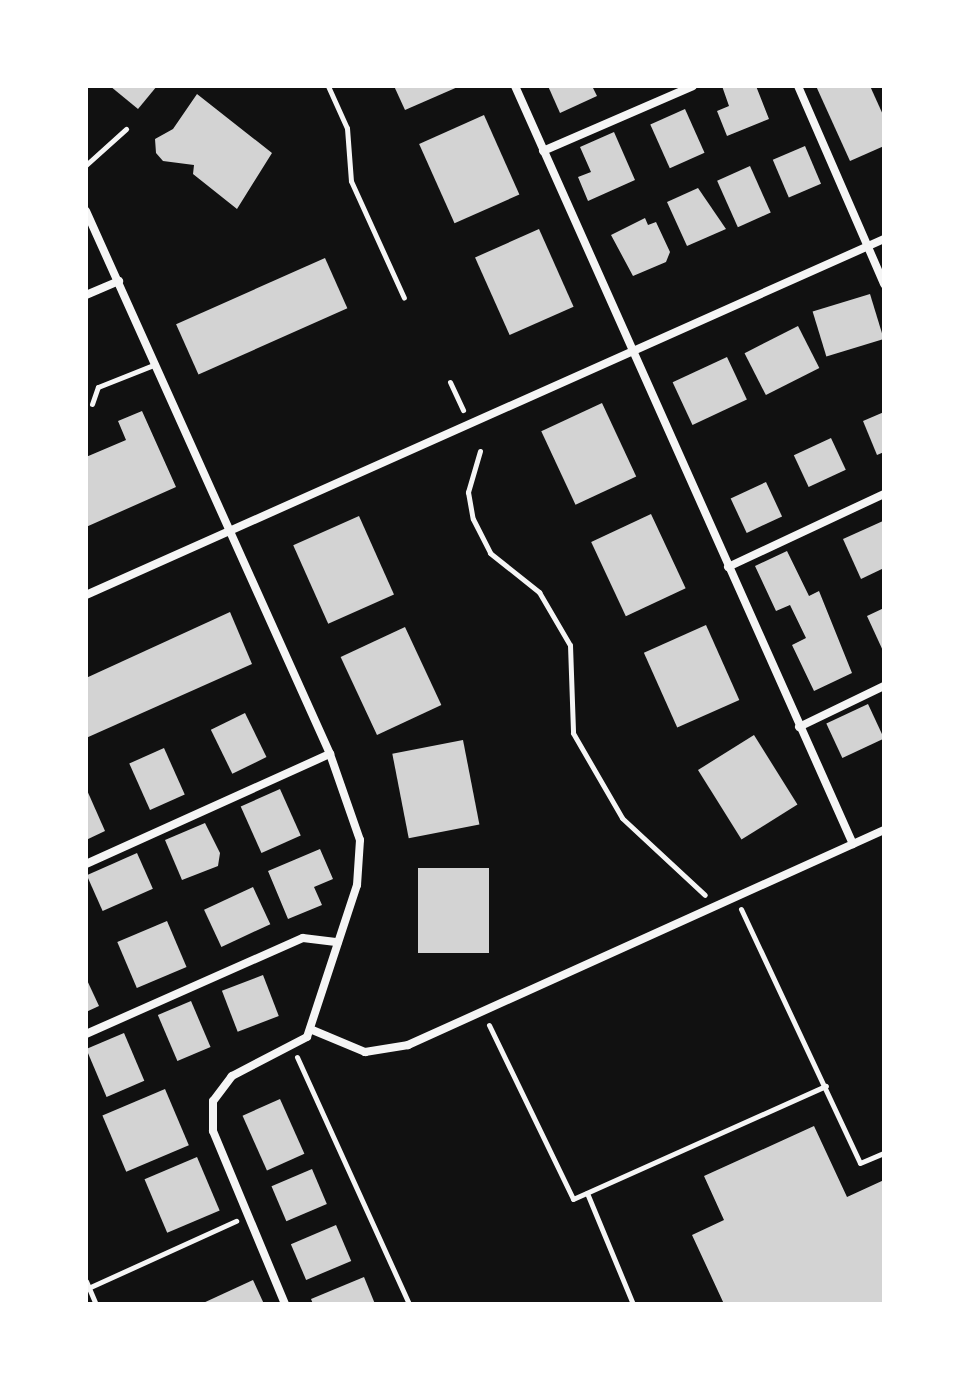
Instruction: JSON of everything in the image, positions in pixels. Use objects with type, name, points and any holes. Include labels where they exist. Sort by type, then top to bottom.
[{"type":"street","points":[[515,86],[853,844]]},
{"type":"street","points":[[543,151],[693,86]]},
{"type":"street","points":[[798,86],[884,284]]},
{"type":"street","points":[[86,211],[330,754],[362,864],[310,1029],[293,1047],[232,1076],[213,1101],[213,1131],[285,1304]]},
{"type":"street","points":[[86,595],[230,528],[884,239]]},
{"type":"street","points":[[86,295],[119,281]]},
{"type":"street","points":[[728,567],[884,494]]},
{"type":"street","points":[[799,727],[884,686]]},
{"type":"street","points":[[86,864],[330,754]]},
{"type":"street","points":[[310,1029],[347,1048],[383,1051],[484,1013],[884,830]]},
{"type":"street","points":[[86,1034],[303,938],[338,942]]},
{"type":"lane","points":[[86,165],[126,129]]},
{"type":"lane","points":[[92,404],[98,387],[157,364]]},
{"type":"path","points":[[328,86],[347,128],[351,181],[404,298]]},
{"type":"path","points":[[450,382],[463,411]]},
{"type":"path","points":[[480,451],[468,492],[473,519],[490,553],[539,592],[570,645],[573,733],[622,818],[718,907]]},
{"type":"path","points":[[736,898],[860,1163],[884,1153]]},
{"type":"path","points":[[484,1013],[573,1199],[826,1086]]},
{"type":"path","points":[[293,1047],[409,1304]]},
{"type":"path","points":[[587,1193],[633,1304]]},
{"type":"path","points":[[96,1304],[87,1286],[248,1216]]},
{"type":"building","points":[[110,86],[157,86],[138,109]]},
{"type":"building","points":[[394,86],[460,86],[405,110]]},
{"type":"building","points":[[548,86],[592,86],[597,96],[560,113]]},
{"type":"building","points":[[722,86],[756,86],[769,119],[727,136],[717,111],[729,106]]},
{"type":"building","points":[[816,86],[870,86],[884,117],[884,146],[850,161]]},
{"type":"building","points":[[197,94],[272,153],[237,209],[193,174],[194,165],[163,161],[156,153],[155,139],[173,129]]},
{"type":"building","points":[[685,109],[705,153],[670,168],[650,124]]},
{"type":"building","points":[[484,115],[519,194],[455,223],[419,144]]},
{"type":"building","points":[[614,132],[635,180],[588,201],[578,177],[591,172],[580,147]]},
{"type":"building","points":[[805,146],[821,184],[789,197],[773,160]]},
{"type":"building","points":[[750,166],[771,213],[738,227],[717,181]]},
{"type":"building","points":[[698,188],[726,229],[687,246],[667,202]]},
{"type":"building","points":[[645,218],[648,225],[656,222],[670,252],[666,262],[633,276],[611,235]]},
{"type":"building","points":[[539,229],[574,307],[510,335],[475,257]]},
{"type":"building","points":[[325,258],[347,308],[198,375],[176,324]]},
{"type":"building","points":[[870,294],[884,339],[826,356],[813,312]]},
{"type":"building","points":[[798,326],[819,368],[766,395],[745,353]]},
{"type":"building","points":[[727,357],[747,400],[692,425],[673,382]]},
{"type":"building","points":[[602,403],[636,476],[576,505],[541,431]]},
{"type":"building","points":[[142,411],[176,487],[86,527],[86,457],[126,440],[118,421]]},
{"type":"building","points":[[884,412],[884,452],[877,455],[863,421]]},
{"type":"building","points":[[831,438],[846,470],[809,487],[794,455]]},
{"type":"building","points":[[766,482],[782,516],[747,533],[731,498]]},
{"type":"building","points":[[651,514],[686,588],[626,616],[591,542]]},
{"type":"building","points":[[359,516],[394,595],[328,624],[293,545]]},
{"type":"building","points":[[883,521],[884,568],[861,579],[843,539]]},
{"type":"building","points":[[787,551],[809,596],[819,591],[852,673],[814,691],[792,645],[806,638],[790,605],[776,611],[755,566]]},
{"type":"building","points":[[884,608],[884,653],[867,616]]},
{"type":"building","points":[[230,612],[252,664],[86,738],[86,678]]},
{"type":"building","points":[[706,625],[739,700],[677,728],[644,653]]},
{"type":"building","points":[[405,627],[441,705],[377,735],[341,657]]},
{"type":"building","points":[[868,704],[884,738],[842,758],[826,723]]},
{"type":"building","points":[[245,713],[266,757],[232,774],[211,730]]},
{"type":"building","points":[[754,735],[797,805],[741,840],[698,770]]},
{"type":"building","points":[[463,740],[479,824],[409,838],[392,754]]},
{"type":"building","points":[[164,748],[185,795],[150,810],[129,763]]},
{"type":"building","points":[[86,788],[105,831],[86,840]]},
{"type":"building","points":[[280,789],[301,836],[261,853],[241,806]]},
{"type":"building","points":[[205,823],[220,853],[218,866],[182,880],[165,840]]},
{"type":"building","points":[[320,849],[333,879],[314,887],[322,905],[288,919],[268,871]]},
{"type":"building","points":[[137,853],[153,889],[103,911],[87,875]]},
{"type":"building","points":[[418,868],[489,868],[489,953],[418,953]]},
{"type":"building","points":[[253,887],[270,924],[221,947],[204,910]]},
{"type":"building","points":[[167,921],[187,967],[137,988],[117,942]]},
{"type":"building","points":[[263,975],[279,1016],[238,1032],[222,991]]},
{"type":"building","points":[[86,978],[99,1006],[86,1012]]},
{"type":"building","points":[[191,1001],[211,1047],[177,1061],[158,1015]]},
{"type":"building","points":[[124,1033],[144,1081],[107,1097],[86,1049]]},
{"type":"building","points":[[165,1089],[189,1145],[126,1172],[102,1116]]},
{"type":"building","points":[[280,1099],[304,1154],[267,1170],[243,1116]]},
{"type":"building","points":[[814,1126],[847,1197],[884,1180],[884,1304],[724,1304],[692,1235],[724,1220],[704,1176]]},
{"type":"building","points":[[197,1157],[220,1210],[167,1233],[145,1179]]},
{"type":"building","points":[[312,1169],[327,1204],[286,1221],[271,1186]]},
{"type":"building","points":[[336,1225],[351,1261],[306,1280],[291,1244]]},
{"type":"building","points":[[364,1277],[375,1304],[313,1304],[311,1299]]},
{"type":"building","points":[[253,1280],[264,1304],[201,1304]]}]
